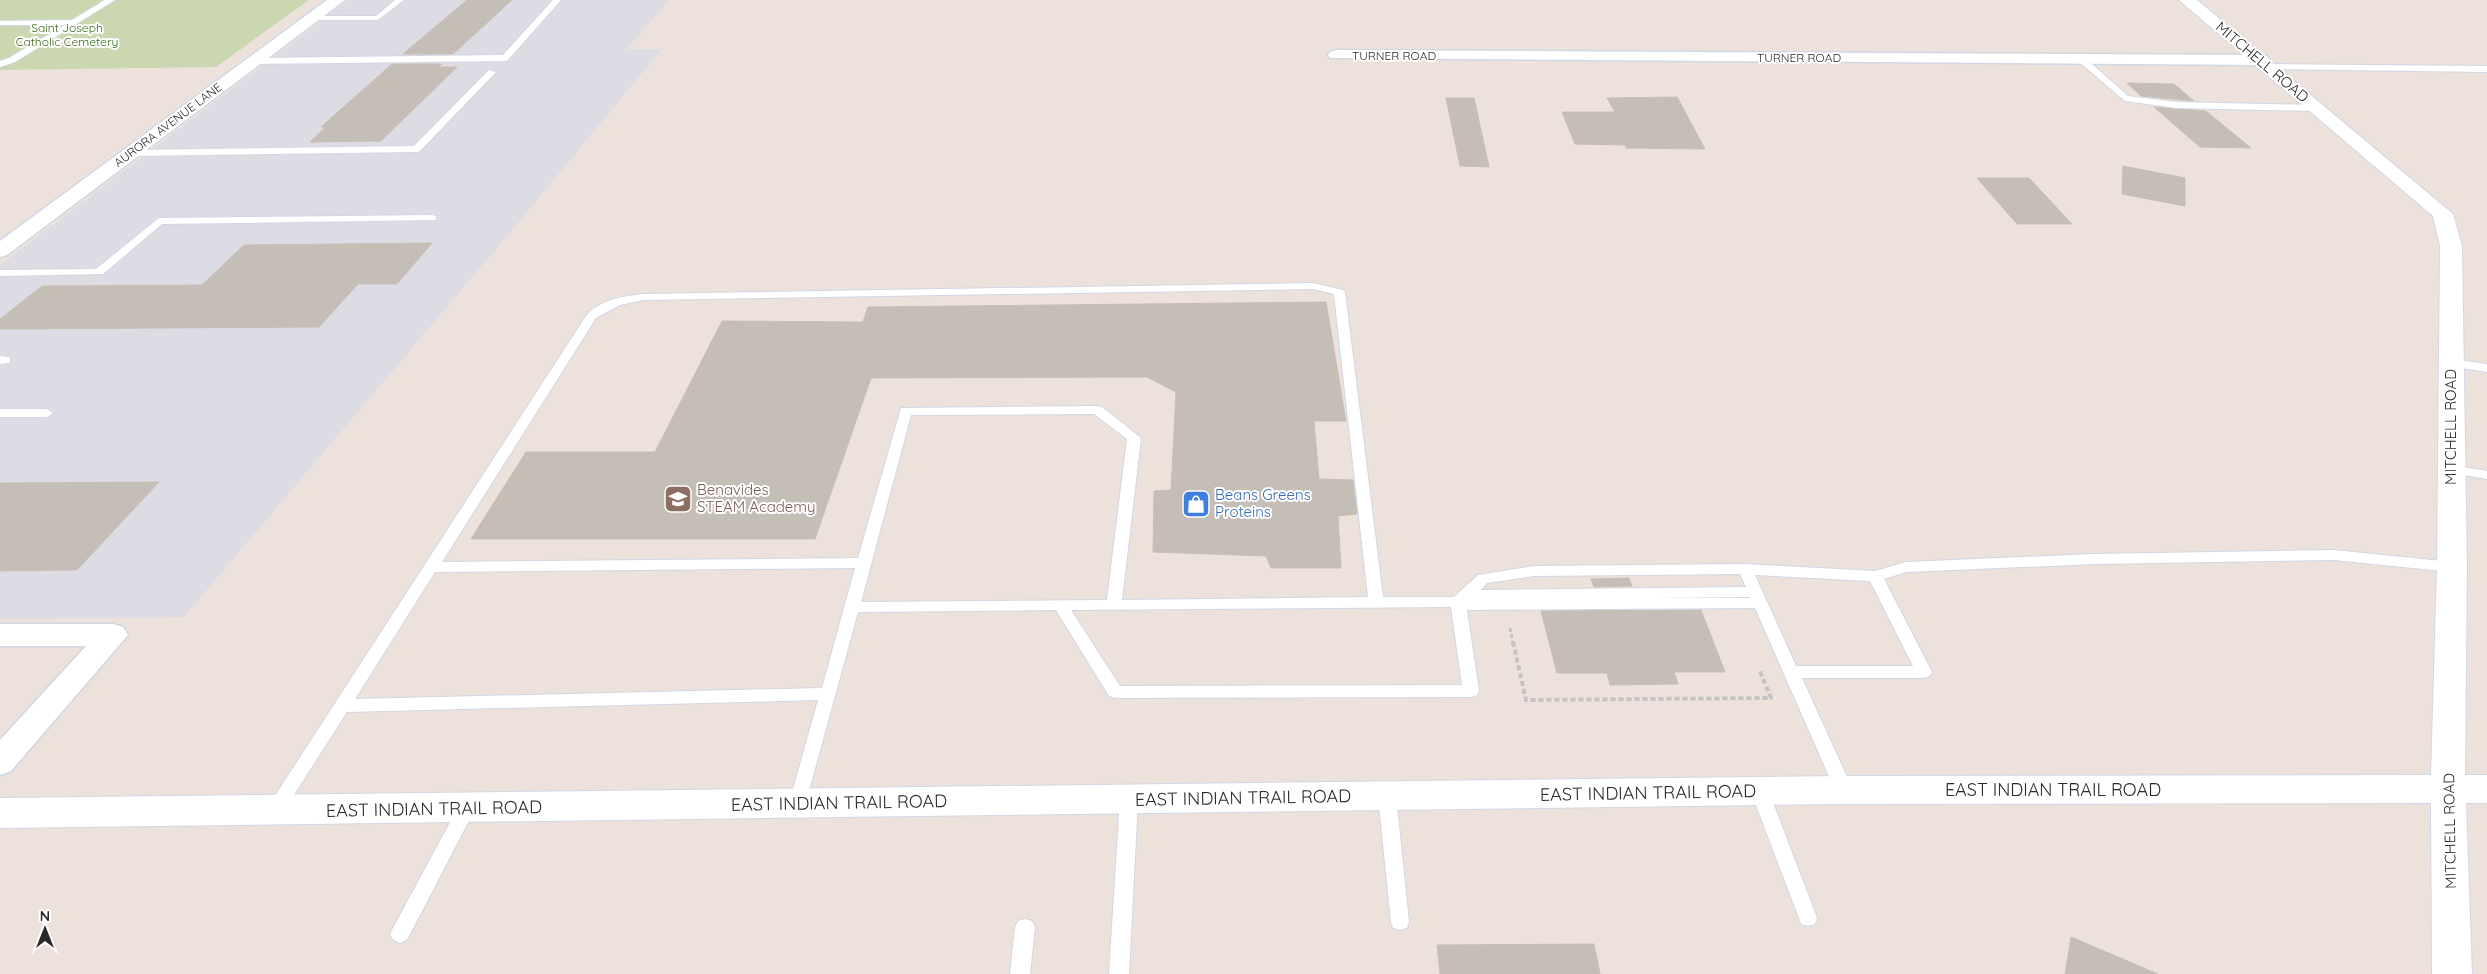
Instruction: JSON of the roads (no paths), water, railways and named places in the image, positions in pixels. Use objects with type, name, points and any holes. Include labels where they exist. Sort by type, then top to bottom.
[{"type":"street","name":"AURORA AVENUE LANE","points":[[0,251],[337,0]]},
{"type":"street","name":"MITCHELL ROAD","points":[[2187,0],[2265,63],[2443,214],[2451,246],[2452,568],[2448,789],[2452,974]]},
{"type":"street","name":"TURNER ROAD","points":[[1336,55],[2081,59],[2265,63]]},
{"type":"street","points":[[0,635],[113,634],[0,762]]},
{"type":"street","name":"EAST INDIAN TRAIL ROAD","points":[[0,813],[466,809],[1844,790],[2487,789]]},
{"type":"lane","points":[[0,64],[12,60],[111,0]]},
{"type":"lane","points":[[313,18],[378,18],[400,0]]},
{"type":"lane","points":[[254,61],[505,58],[558,0]]},
{"type":"lane","points":[[0,23],[64,24],[74,22]]},
{"type":"lane","points":[[2081,59],[2125,98],[2176,105],[2318,108]]},
{"type":"lane","points":[[2265,63],[2487,69]]},
{"type":"lane","points":[[132,153],[417,149],[492,72]]},
{"type":"lane","points":[[0,273],[99,272],[159,221],[432,218]]},
{"type":"lane","points":[[275,811],[592,316],[607,304],[643,297],[1313,286],[1340,292],[1376,602]]},
{"type":"lane","points":[[2451,363],[2487,368]]},
{"type":"lane","points":[[798,804],[906,412],[1097,410],[1134,438],[1114,605]]},
{"type":"lane","points":[[0,413],[47,413]]},
{"type":"lane","points":[[2451,469],[2487,475]]},
{"type":"lane","points":[[1460,600],[1484,579],[1534,571],[1745,569],[1874,576],[1906,568],[2095,559],[2334,555],[2452,568]]},
{"type":"lane","points":[[432,568],[864,563]]},
{"type":"lane","points":[[1745,569],[1844,790]]},
{"type":"lane","points":[[1792,672],[1924,672],[1874,576]]},
{"type":"lane","points":[[852,607],[1758,598]]},
{"type":"lane","points":[[1060,605],[1115,692],[1471,691],[1460,600]]},
{"type":"lane","points":[[343,706],[828,694]]},
{"type":"lane","points":[[1760,792],[1808,918]]},
{"type":"lane","points":[[1387,796],[1400,922]]},
{"type":"lane","points":[[1119,974],[1129,799]]},
{"type":"lane","points":[[400,934],[466,809]]},
{"type":"lane","points":[[1020,974],[1025,927]]},
{"type":"place","name":"Benavides STEAM Academy","points":[[678,499]]},
{"type":"place","name":"Beans Greens Proteins","points":[[1196,504]]},
{"type":"park label","name":"Saint Joseph Catholic Cemetery","points":[[67,35]]}]
